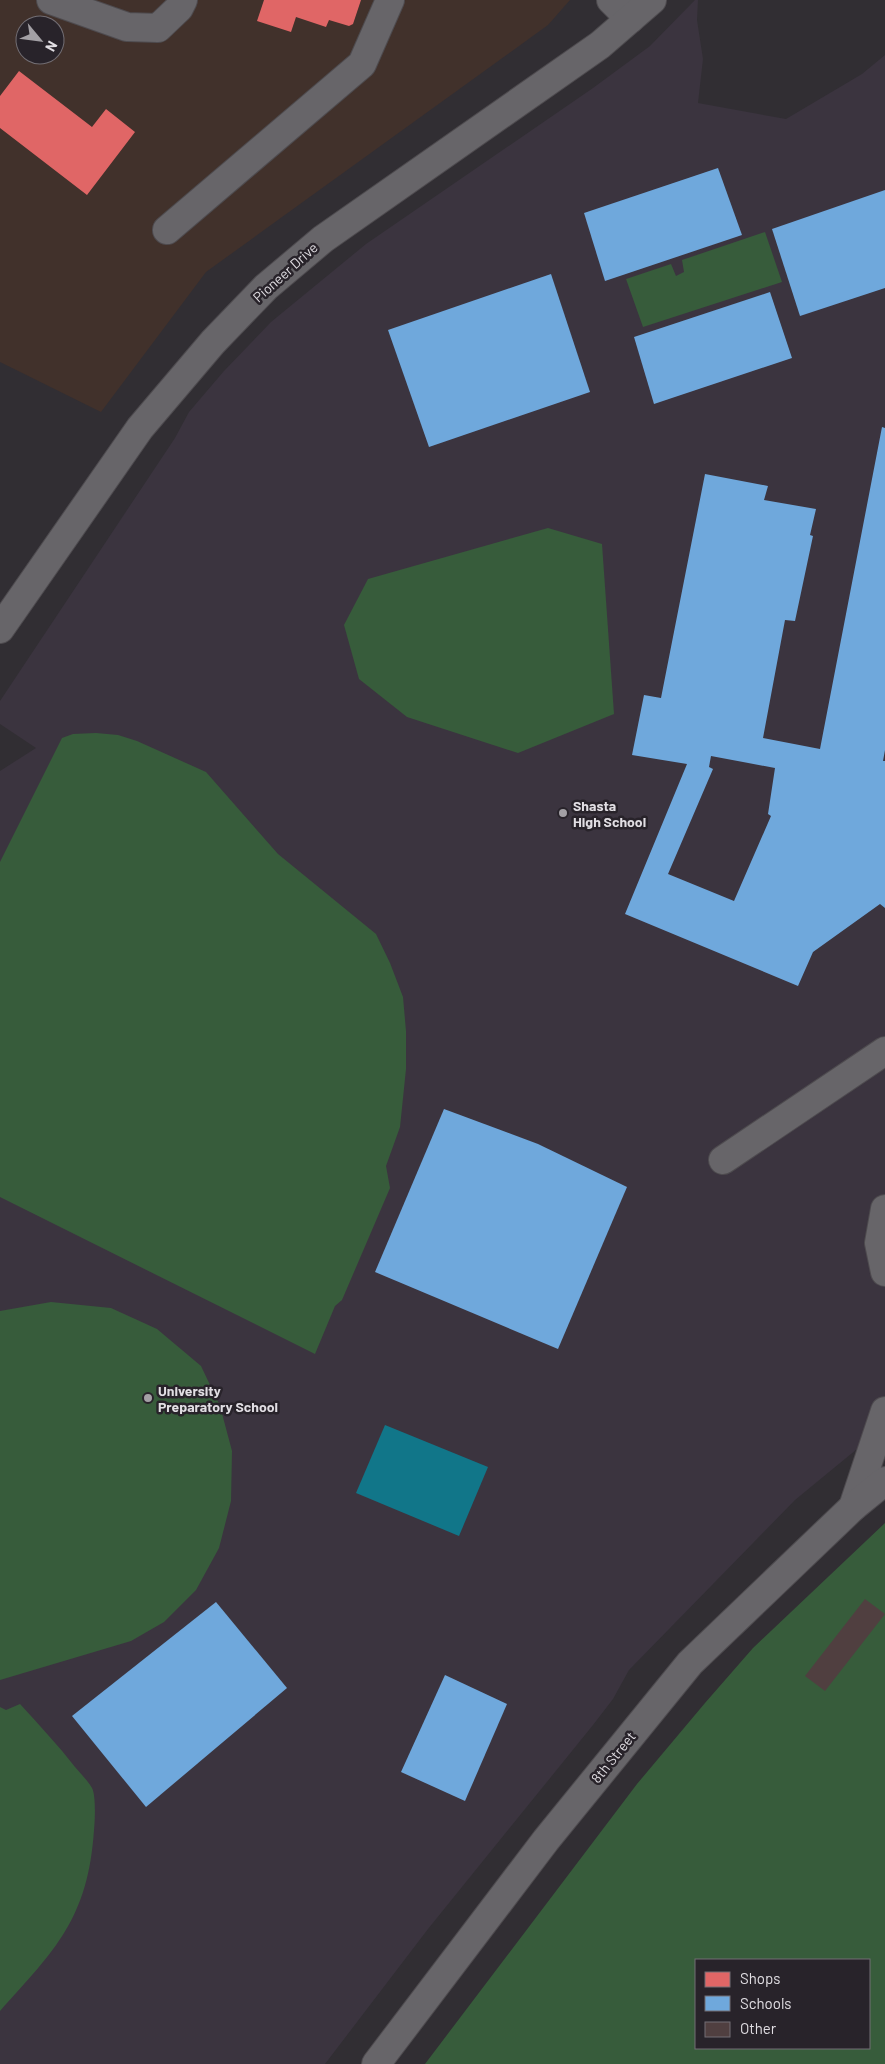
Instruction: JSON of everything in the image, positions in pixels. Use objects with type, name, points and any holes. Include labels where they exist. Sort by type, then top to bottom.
[{"type":"street","points":[[51,0],[127,27],[158,28],[179,8],[183,0]]},
{"type":"street","points":[[167,230],[362,64],[390,0]]},
{"type":"street","points":[[611,0],[630,18]]},
{"type":"street","name":"Pioneer Drive","points":[[0,629],[140,428],[212,342],[266,287],[323,239],[600,45],[652,0]]},
{"type":"street","points":[[723,1160],[885,1051]]},
{"type":"street","points":[[885,1209],[879,1243],[885,1272]]},
{"type":"street","points":[[853,1506],[885,1411]]},
{"type":"street","name":"8th Street","points":[[376,2064],[546,1840],[690,1663],[853,1506],[885,1481]]},
{"type":"shaded area","points":[[0,0],[570,0],[548,25],[206,272],[101,412],[0,362]]},
{"type":"shaded area","name":"Shasta High School","points":[[695,0],[698,0],[697,20],[703,59],[698,103],[786,119],[862,74],[885,55],[885,1426],[795,1500],[629,1670],[613,1699],[593,1725],[428,1929],[325,2064],[0,2064],[0,771],[36,748],[0,724],[0,701],[175,438],[189,412],[224,371],[271,322],[366,244],[593,88],[650,46]]},
{"type":"green space","points":[[765,232],[782,282],[643,327],[626,279],[671,264],[676,276],[684,272],[682,260]]},
{"type":"green space","points":[[548,528],[602,544],[614,714],[518,753],[407,717],[359,679],[344,625],[368,579]]},
{"type":"green space","points":[[96,733],[118,735],[137,741],[206,772],[278,854],[376,934],[403,997],[406,1031],[406,1069],[400,1127],[386,1166],[390,1188],[342,1300],[335,1306],[315,1354],[0,1197],[0,862],[62,738],[73,734]]},
{"type":"green space","points":[[51,1302],[111,1308],[157,1329],[201,1366],[220,1406],[232,1451],[231,1501],[219,1548],[196,1590],[164,1622],[131,1641],[0,1680],[0,1311]]},
{"type":"green space","points":[[885,1523],[885,2064],[425,2064],[637,1784],[753,1648]]},
{"type":"green space","points":[[20,1704],[92,1788],[95,1802],[94,1826],[91,1860],[85,1887],[66,1930],[53,1950],[0,2011],[0,1707],[6,1710]]},
{"type":"water","points":[[385,1425],[488,1467],[459,1536],[356,1493]]},
{"type":"building: Shops","points":[[264,0],[361,0],[353,24],[349,26],[329,20],[326,27],[296,17],[291,32],[257,21]]},
{"type":"building: Shops","points":[[19,71],[92,127],[106,109],[135,132],[87,195],[0,128],[0,96]]},
{"type":"building: Schools","points":[[718,168],[742,235],[605,281],[584,213]]},
{"type":"building: Schools","points":[[885,190],[885,288],[800,316],[772,229]]},
{"type":"building: Schools","points":[[551,274],[590,392],[429,447],[388,330]]},
{"type":"building: Schools","points":[[770,292],[792,358],[654,404],[634,337]]},
{"type":"building: Schools","points":[[882,427],[885,428],[885,750],[883,761],[885,761],[885,908],[880,904],[813,952],[798,986],[625,914],[687,764],[632,755],[644,695],[661,698],[705,474],[768,486],[764,500],[816,509],[810,535],[813,536],[795,621],[785,620],[763,738],[820,749]],"holes":[[[711,756],[775,768],[768,814],[771,816],[734,901],[668,874],[713,769],[709,767]]]},
{"type":"building: Schools","points":[[444,1109],[538,1144],[627,1187],[558,1349],[375,1272]]},
{"type":"building: Schools","points":[[216,1602],[287,1688],[146,1807],[72,1716]]},
{"type":"building: Schools","points":[[445,1675],[507,1704],[465,1801],[401,1772]]},
{"type":"building: Other","points":[[865,1599],[885,1614],[825,1691],[805,1676]]},
{"type":"place","name":"Shasta High School","points":[[563,813]]},
{"type":"place","name":"University Preparatory School","points":[[148,1398]]}]
